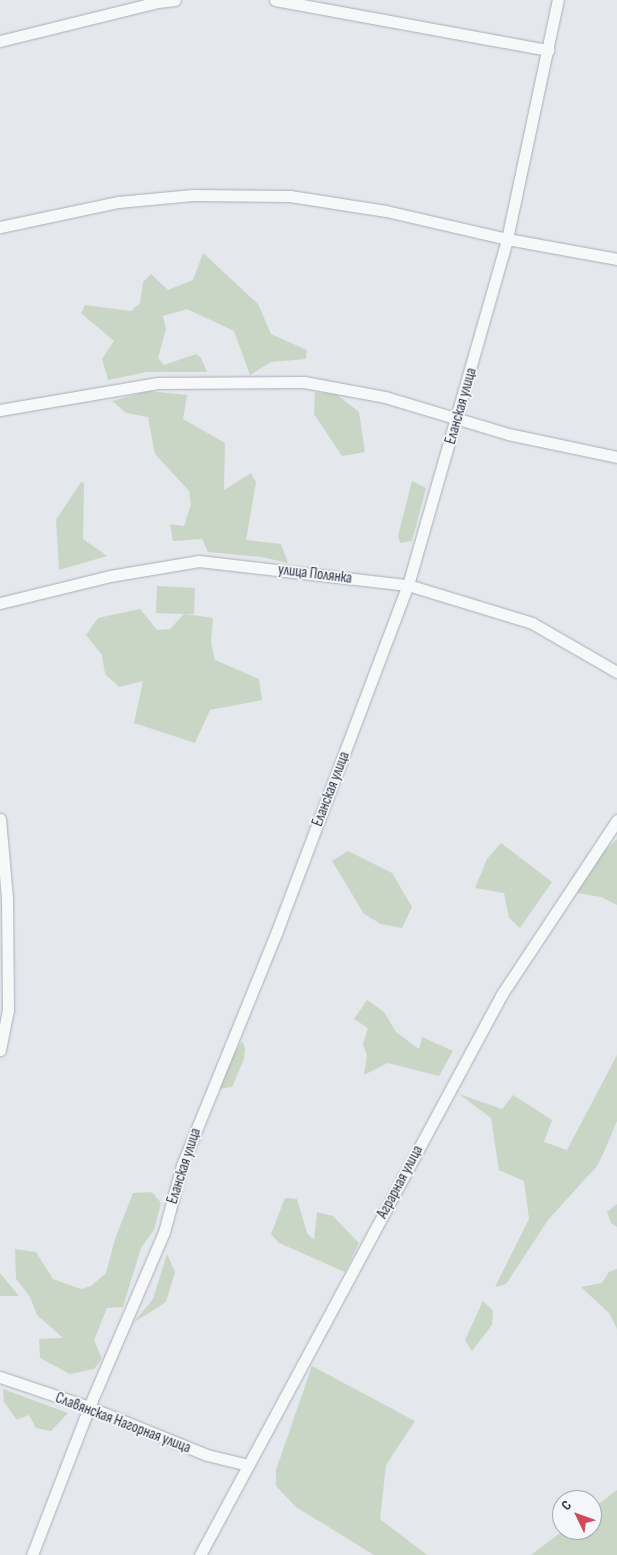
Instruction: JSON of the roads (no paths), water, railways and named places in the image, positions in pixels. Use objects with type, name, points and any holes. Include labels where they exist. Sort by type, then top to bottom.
[{"type":"street","points":[[0,41],[175,0]]},
{"type":"street","points":[[275,0],[548,50]]},
{"type":"street","name":"Еланская улица","points":[[32,1555],[89,1407],[164,1232],[182,1165],[277,930],[408,585],[458,418],[507,239],[558,0]]},
{"type":"street","points":[[0,227],[118,202],[193,195],[290,196],[386,211],[507,239],[617,260]]},
{"type":"street","points":[[0,410],[158,383],[304,382],[385,397],[508,434],[617,457]]},
{"type":"street","name":"улица Полянка","points":[[0,603],[110,576],[199,561],[408,585],[532,623],[617,672]]},
{"type":"street","points":[[0,819],[7,897],[8,1010],[0,1050]]},
{"type":"street","name":"Аграрная улица","points":[[200,1555],[502,994],[617,820]]},
{"type":"street","name":"Славянская Нагорная улица","points":[[0,1377],[89,1407],[207,1455],[248,1466]]}]
